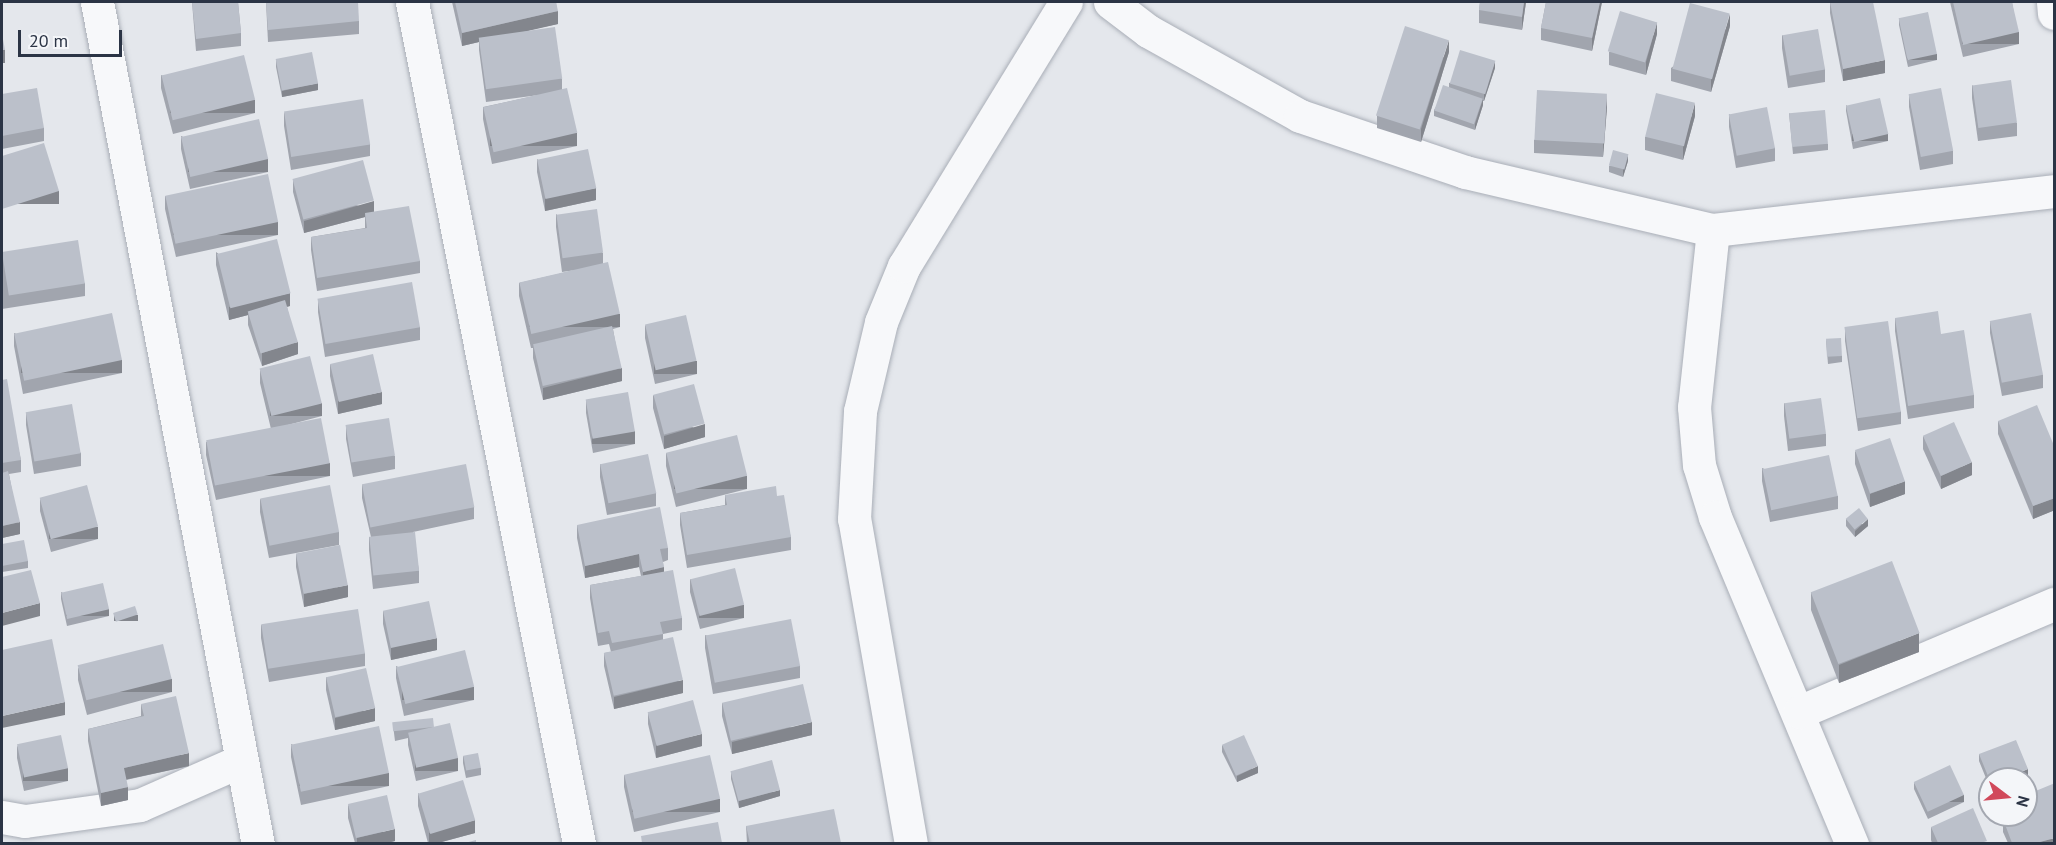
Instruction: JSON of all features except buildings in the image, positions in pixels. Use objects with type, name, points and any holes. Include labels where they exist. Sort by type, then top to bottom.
[{"type":"street","points":[[97,2],[240,761],[258,843]]},
{"type":"street","points":[[412,2],[579,843]]},
{"type":"street","points":[[911,843],[854,519],[860,411],[881,322],[904,266],[1066,2]]},
{"type":"street","points":[[1110,2],[1184,53],[1300,116],[1465,172],[1713,230],[2055,191]]},
{"type":"street","points":[[2053,2],[2055,13]]},
{"type":"street","points":[[1713,230],[1694,407],[1699,465],[1715,517],[1852,843]]},
{"type":"street","points":[[1798,712],[2055,604]]},
{"type":"street","points":[[2,817],[25,820],[140,805],[240,761]]}]
